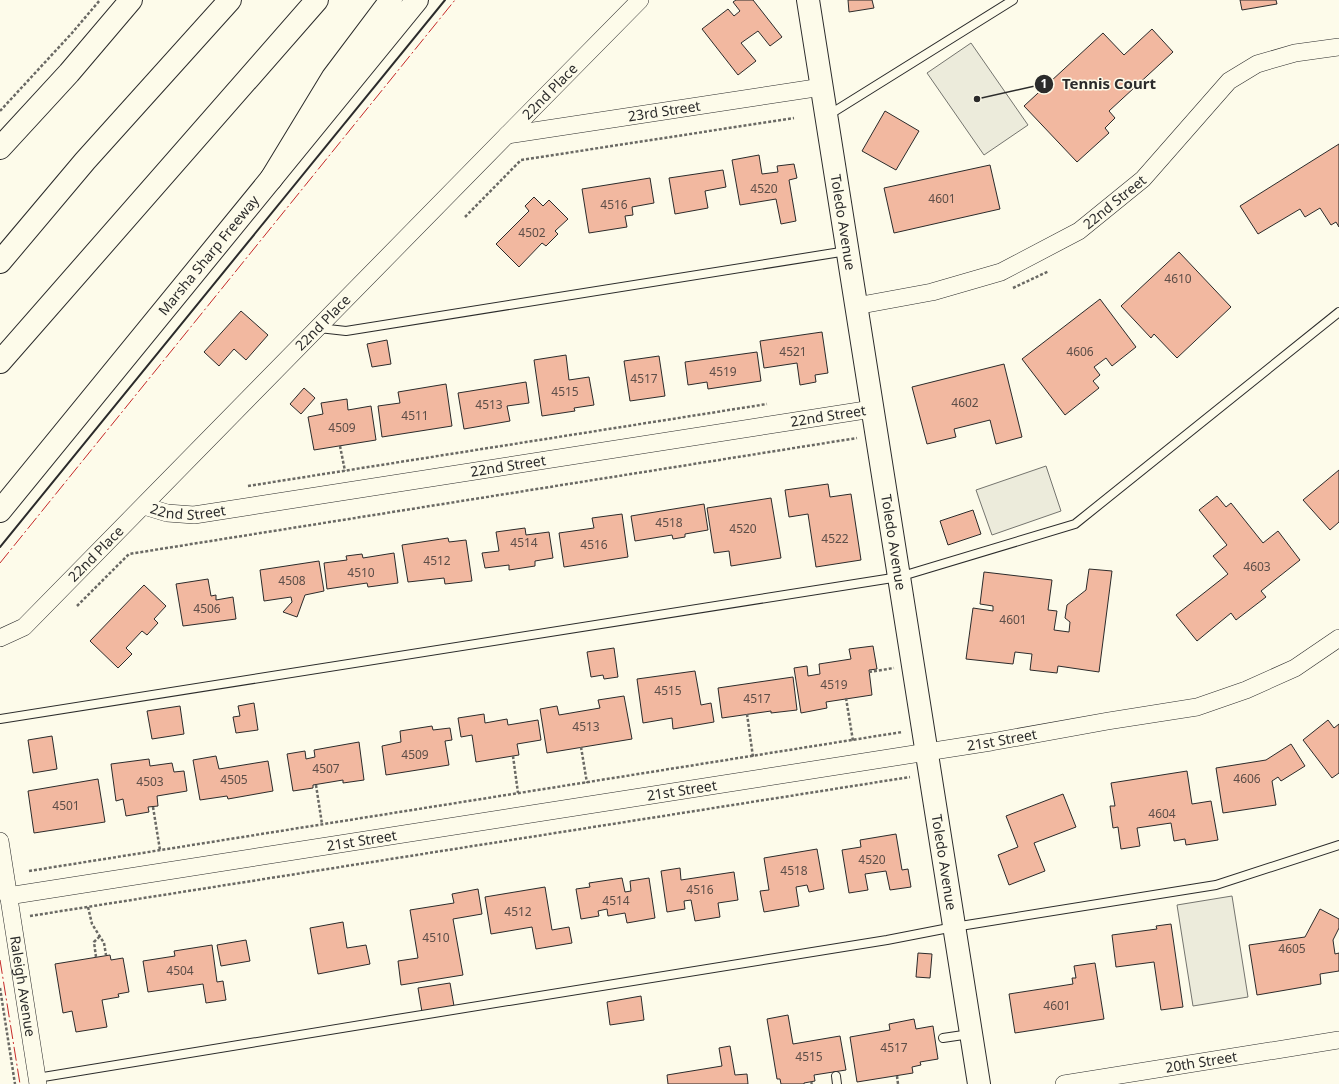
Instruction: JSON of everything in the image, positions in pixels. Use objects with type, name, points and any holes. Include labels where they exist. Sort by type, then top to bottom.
[{"type":"main road","points":[[0,148],[69,73],[131,0]]},
{"type":"main road","points":[[0,262],[85,161],[230,0]]},
{"type":"main road","points":[[0,362],[317,0]]},
{"type":"main road","points":[[271,179],[333,77],[391,0]]},
{"type":"main road","name":"Marsha Sharp Freeway","points":[[0,511],[417,0]]},
{"type":"main road","name":"Toledo Avenue","points":[[808,0],[899,577],[899,665],[926,752],[979,1084]]},
{"type":"street","name":"22nd Place","points":[[0,638],[24,627],[640,0]]},
{"type":"street","name":"22nd Street","points":[[856,306],[932,292],[1001,272],[1073,234],[1143,178],[1229,81],[1257,64],[1295,53],[1339,47]]},
{"type":"street","name":"23rd Street","points":[[507,135],[822,87]]},
{"type":"street","name":"22nd Street","points":[[144,506],[167,513],[194,515],[872,409]]},
{"type":"street","name":"21st Street","points":[[8,896],[855,764],[992,742],[1197,706],[1246,690],[1295,668],[1339,638]]},
{"type":"street","name":"Raleigh Avenue","points":[[0,841],[37,1081]]},
{"type":"street","name":"20th Street","points":[[1064,1084],[1339,1040]]},
{"type":"lane","points":[[827,116],[1013,0]]},
{"type":"lane","points":[[318,328],[346,331],[848,251]]},
{"type":"lane","points":[[0,719],[899,577],[1074,524],[1339,312]]},
{"type":"lane","points":[[37,1081],[398,1019],[1216,885],[1339,845]]},
{"type":"lane","points":[[943,1038],[971,1034]]},
{"type":"path","points":[[0,111],[72,33],[100,0]]},
{"type":"path","points":[[465,217],[521,160],[794,118]]},
{"type":"path","points":[[1008,290],[1049,271]]},
{"type":"path","points":[[248,486],[767,404]]},
{"type":"path","points":[[77,606],[129,554],[860,438]]},
{"type":"path","points":[[340,446],[345,471]]},
{"type":"path","points":[[869,672],[899,665]]},
{"type":"path","points":[[894,675],[899,665]]},
{"type":"path","points":[[846,698],[855,764]]},
{"type":"path","points":[[747,714],[753,756]]},
{"type":"path","points":[[28,871],[902,733],[901,726]]},
{"type":"path","points":[[581,747],[587,782]]},
{"type":"path","points":[[513,756],[518,793]]},
{"type":"path","points":[[12,919],[910,777],[911,785]]},
{"type":"path","points":[[316,785],[322,824]]},
{"type":"path","points":[[152,807],[160,850]]},
{"type":"path","points":[[88,907],[92,924],[104,943],[106,956]]},
{"type":"path","points":[[96,957],[94,942],[100,936]]},
{"type":"path","points":[[0,988],[15,1084]]},
{"type":"path","points":[[897,1076],[898,1084]]},
{"type":"shaded area","points":[[971,43],[1028,125],[984,155],[927,73]]},
{"type":"shaded area","points":[[1046,466],[1061,511],[992,535],[976,490]]},
{"type":"shaded area","points":[[1232,896],[1248,997],[1193,1006],[1177,905]]},
{"type":"building","points":[[736,0],[753,0],[782,37],[770,46],[758,31],[741,43],[756,61],[738,75],[702,29],[728,9],[734,16],[740,11],[733,2]]},
{"type":"building","points":[[848,0],[872,0],[874,8],[849,12]]},
{"type":"building","points":[[1240,0],[1276,0],[1277,4],[1242,10]]},
{"type":"building","points":[[1152,29],[1173,52],[1109,111],[1115,118],[1105,128],[1109,133],[1077,162],[1024,106],[1103,33],[1124,55]]},
{"type":"building","points":[[885,111],[919,131],[896,170],[862,151]]},
{"type":"building","points":[[1339,144],[1339,227],[1336,222],[1331,225],[1320,208],[1305,217],[1300,209],[1258,234],[1240,206]]},
{"type":"building","points":[[759,155],[762,174],[778,172],[777,166],[794,164],[797,178],[789,180],[796,221],[781,224],[776,199],[740,205],[732,160]]},
{"type":"building","points":[[990,165],[1000,209],[894,233],[884,188]]},
{"type":"building","points":[[723,170],[726,187],[705,191],[708,208],[675,214],[669,178]]},
{"type":"building","points":[[650,178],[654,203],[632,207],[633,215],[625,216],[627,227],[589,233],[582,189]]},
{"type":"building","points":[[534,197],[543,206],[549,200],[568,219],[555,231],[558,234],[546,246],[542,243],[519,267],[496,244],[529,211],[525,206]]},
{"type":"building","points":[[1179,252],[1231,307],[1177,358],[1154,334],[1151,338],[1121,306]]},
{"type":"building","points":[[1100,299],[1136,347],[1112,366],[1106,358],[1094,367],[1100,375],[1093,381],[1099,388],[1065,415],[1022,359]]},
{"type":"building","points":[[241,311],[268,335],[246,360],[234,349],[219,366],[204,352]]},
{"type":"building","points":[[822,332],[828,373],[815,375],[816,382],[800,385],[797,363],[764,368],[760,341]]},
{"type":"building","points":[[387,340],[391,364],[372,367],[367,344]]},
{"type":"building","points":[[757,352],[761,381],[708,389],[707,382],[688,385],[685,362]]},
{"type":"building","points":[[566,355],[569,380],[589,377],[594,405],[574,408],[575,411],[542,416],[534,360]]},
{"type":"building","points":[[659,356],[665,396],[630,401],[624,361]]},
{"type":"building","points":[[1004,364],[1022,437],[996,444],[990,420],[954,429],[956,437],[927,444],[912,387]]},
{"type":"building","points":[[526,382],[529,403],[507,406],[510,421],[464,429],[458,393]]},
{"type":"building","points":[[446,384],[452,426],[382,437],[378,406],[400,403],[398,392]]},
{"type":"building","points":[[304,388],[315,398],[301,414],[290,404]]},
{"type":"building","points":[[347,399],[348,410],[371,406],[376,440],[314,450],[308,417],[323,414],[321,403]]},
{"type":"building","points":[[1339,470],[1339,522],[1330,530],[1303,500]]},
{"type":"building","points":[[828,484],[830,497],[851,494],[861,560],[816,567],[808,514],[789,517],[785,490]]},
{"type":"building","points":[[1217,496],[1226,507],[1231,503],[1263,543],[1278,531],[1300,560],[1261,591],[1266,597],[1236,620],[1231,613],[1197,641],[1176,615],[1228,574],[1213,556],[1227,545],[1199,510]]},
{"type":"building","points":[[771,498],[781,558],[731,566],[729,551],[714,553],[707,508]]},
{"type":"building","points":[[704,504],[708,530],[685,534],[685,537],[673,539],[672,535],[635,541],[631,516]]},
{"type":"building","points":[[973,510],[981,534],[948,545],[940,521]]},
{"type":"building","points":[[622,514],[628,557],[564,567],[559,533],[594,528],[592,518]]},
{"type":"building","points":[[525,528],[526,535],[549,532],[553,558],[535,561],[535,566],[509,570],[509,565],[485,568],[482,553],[499,551],[496,532]]},
{"type":"building","points":[[448,538],[449,542],[466,540],[472,581],[445,584],[444,578],[408,582],[402,545]]},
{"type":"building","points":[[394,553],[398,583],[368,587],[367,583],[327,589],[324,563],[347,560],[346,556],[362,554],[363,558]]},
{"type":"building","points":[[319,561],[324,591],[305,595],[297,617],[283,612],[292,602],[291,597],[264,601],[260,570]]},
{"type":"building","points":[[1089,569],[1112,571],[1099,672],[1058,666],[1057,673],[1030,670],[1032,654],[1015,652],[1013,664],[966,659],[973,608],[993,611],[993,606],[980,604],[984,572],[1052,580],[1048,610],[1057,611],[1054,630],[1069,632],[1070,622],[1065,618],[1067,605],[1086,590]]},
{"type":"building","points":[[208,579],[211,596],[216,595],[216,600],[233,597],[236,619],[183,626],[176,584]]},
{"type":"building","points":[[144,585],[166,606],[154,619],[158,623],[147,635],[142,631],[126,648],[132,654],[118,668],[90,641]]},
{"type":"building","points":[[873,646],[877,669],[869,670],[872,695],[826,702],[827,708],[801,713],[794,668],[807,666],[808,676],[820,674],[819,664],[851,659],[849,649]]},
{"type":"building","points":[[614,648],[618,677],[604,679],[603,675],[591,677],[587,652]]},
{"type":"building","points":[[695,671],[701,705],[711,703],[714,722],[673,729],[672,718],[643,723],[637,679]]},
{"type":"building","points":[[793,677],[797,710],[771,713],[771,711],[722,718],[718,688]]},
{"type":"building","points":[[624,696],[632,739],[547,753],[540,709],[557,706],[559,715],[600,708],[598,700]]},
{"type":"building","points":[[254,703],[258,730],[236,733],[233,717],[240,716],[238,706]]},
{"type":"building","points":[[180,706],[184,734],[152,739],[147,711]]},
{"type":"building","points":[[484,714],[485,723],[507,719],[508,725],[538,720],[541,740],[517,744],[519,755],[476,762],[472,735],[461,737],[458,718]]},
{"type":"building","points":[[1328,720],[1334,728],[1339,724],[1339,773],[1332,778],[1303,740]]},
{"type":"building","points":[[432,726],[433,730],[450,728],[452,740],[445,741],[449,765],[386,775],[382,746],[401,742],[400,731]]},
{"type":"building","points":[[52,736],[57,769],[33,773],[28,740]]},
{"type":"building","points":[[359,742],[364,780],[343,783],[343,780],[313,785],[313,788],[293,791],[287,754],[305,751],[306,759],[315,757],[314,750]]},
{"type":"building","points":[[1291,744],[1305,766],[1281,781],[1278,777],[1272,781],[1276,805],[1223,813],[1216,768],[1266,760]]},
{"type":"building","points":[[216,756],[219,769],[268,761],[273,791],[228,799],[227,796],[200,800],[193,760]]},
{"type":"building","points":[[149,759],[150,766],[172,763],[174,772],[184,771],[187,791],[157,796],[158,806],[148,807],[149,812],[126,816],[123,799],[116,801],[111,764]]},
{"type":"building","points":[[1187,771],[1192,804],[1211,801],[1218,840],[1186,845],[1185,839],[1174,841],[1171,823],[1137,828],[1140,846],[1121,849],[1118,827],[1113,828],[1110,806],[1115,806],[1111,783]]},
{"type":"building","points":[[98,779],[105,822],[34,833],[28,791]]},
{"type":"building","points":[[1063,794],[1076,827],[1034,843],[1045,871],[1009,885],[998,855],[1018,847],[1006,816]]},
{"type":"building","points":[[896,834],[902,870],[908,869],[911,887],[890,890],[886,871],[865,874],[868,890],[849,893],[842,850],[861,847],[860,840]]},
{"type":"building","points":[[817,849],[824,889],[809,892],[807,885],[796,887],[799,906],[764,912],[760,891],[769,890],[764,858]]},
{"type":"building","points":[[680,868],[681,880],[734,872],[738,900],[718,903],[720,917],[695,921],[691,900],[684,901],[685,909],[667,912],[661,871]]},
{"type":"building","points":[[622,878],[625,892],[631,891],[630,881],[649,878],[655,918],[627,923],[625,913],[608,916],[607,909],[598,911],[599,916],[581,919],[576,889],[590,887],[589,883]]},
{"type":"building","points":[[545,887],[552,930],[569,927],[572,943],[536,949],[532,927],[491,934],[485,897]]},
{"type":"building","points":[[478,889],[482,914],[453,919],[463,975],[401,985],[398,961],[418,958],[410,910],[454,903],[452,894]]},
{"type":"building","points":[[1320,909],[1339,919],[1339,928],[1333,940],[1335,954],[1339,953],[1339,971],[1320,974],[1321,984],[1257,995],[1249,945],[1305,937]]},
{"type":"building","points":[[343,922],[347,948],[366,945],[370,964],[318,974],[310,928]]},
{"type":"building","points":[[1171,924],[1183,1007],[1161,1010],[1154,962],[1116,967],[1112,935],[1157,929],[1156,926]]},
{"type":"building","points":[[246,940],[250,961],[221,966],[217,945]]},
{"type":"building","points":[[212,945],[217,982],[223,981],[226,1000],[206,1003],[203,984],[148,992],[143,961],[175,956],[174,951]]},
{"type":"building","points":[[918,953],[932,954],[930,978],[916,977]]},
{"type":"building","points":[[110,955],[111,960],[123,958],[129,992],[118,994],[119,997],[102,1000],[107,1027],[76,1032],[72,1011],[63,1013],[55,964]]},
{"type":"building","points":[[1095,963],[1104,1019],[1015,1033],[1009,994],[1073,984],[1072,978],[1076,978],[1074,966]]},
{"type":"building","points":[[450,983],[454,1006],[422,1012],[418,988]]},
{"type":"building","points":[[641,996],[644,1020],[610,1025],[607,1002]]},
{"type":"building","points":[[788,1015],[793,1044],[840,1036],[846,1070],[814,1075],[815,1081],[804,1084],[781,1084],[780,1079],[777,1079],[767,1019]]},
{"type":"building","points":[[914,1019],[916,1029],[933,1026],[938,1059],[920,1062],[921,1065],[912,1067],[913,1073],[857,1082],[850,1037],[890,1030],[889,1024]]},
{"type":"building","points":[[730,1046],[735,1075],[747,1074],[748,1084],[668,1084],[667,1075],[722,1066],[719,1048]]},
{"type":"wall","points":[[0,547],[445,0]]},
{"type":"power","points":[[0,563],[455,0]]},
{"type":"power","points":[[0,960],[20,1084]]},
{"type":"place","name":"Tennis Court","points":[[977,99]]}]
